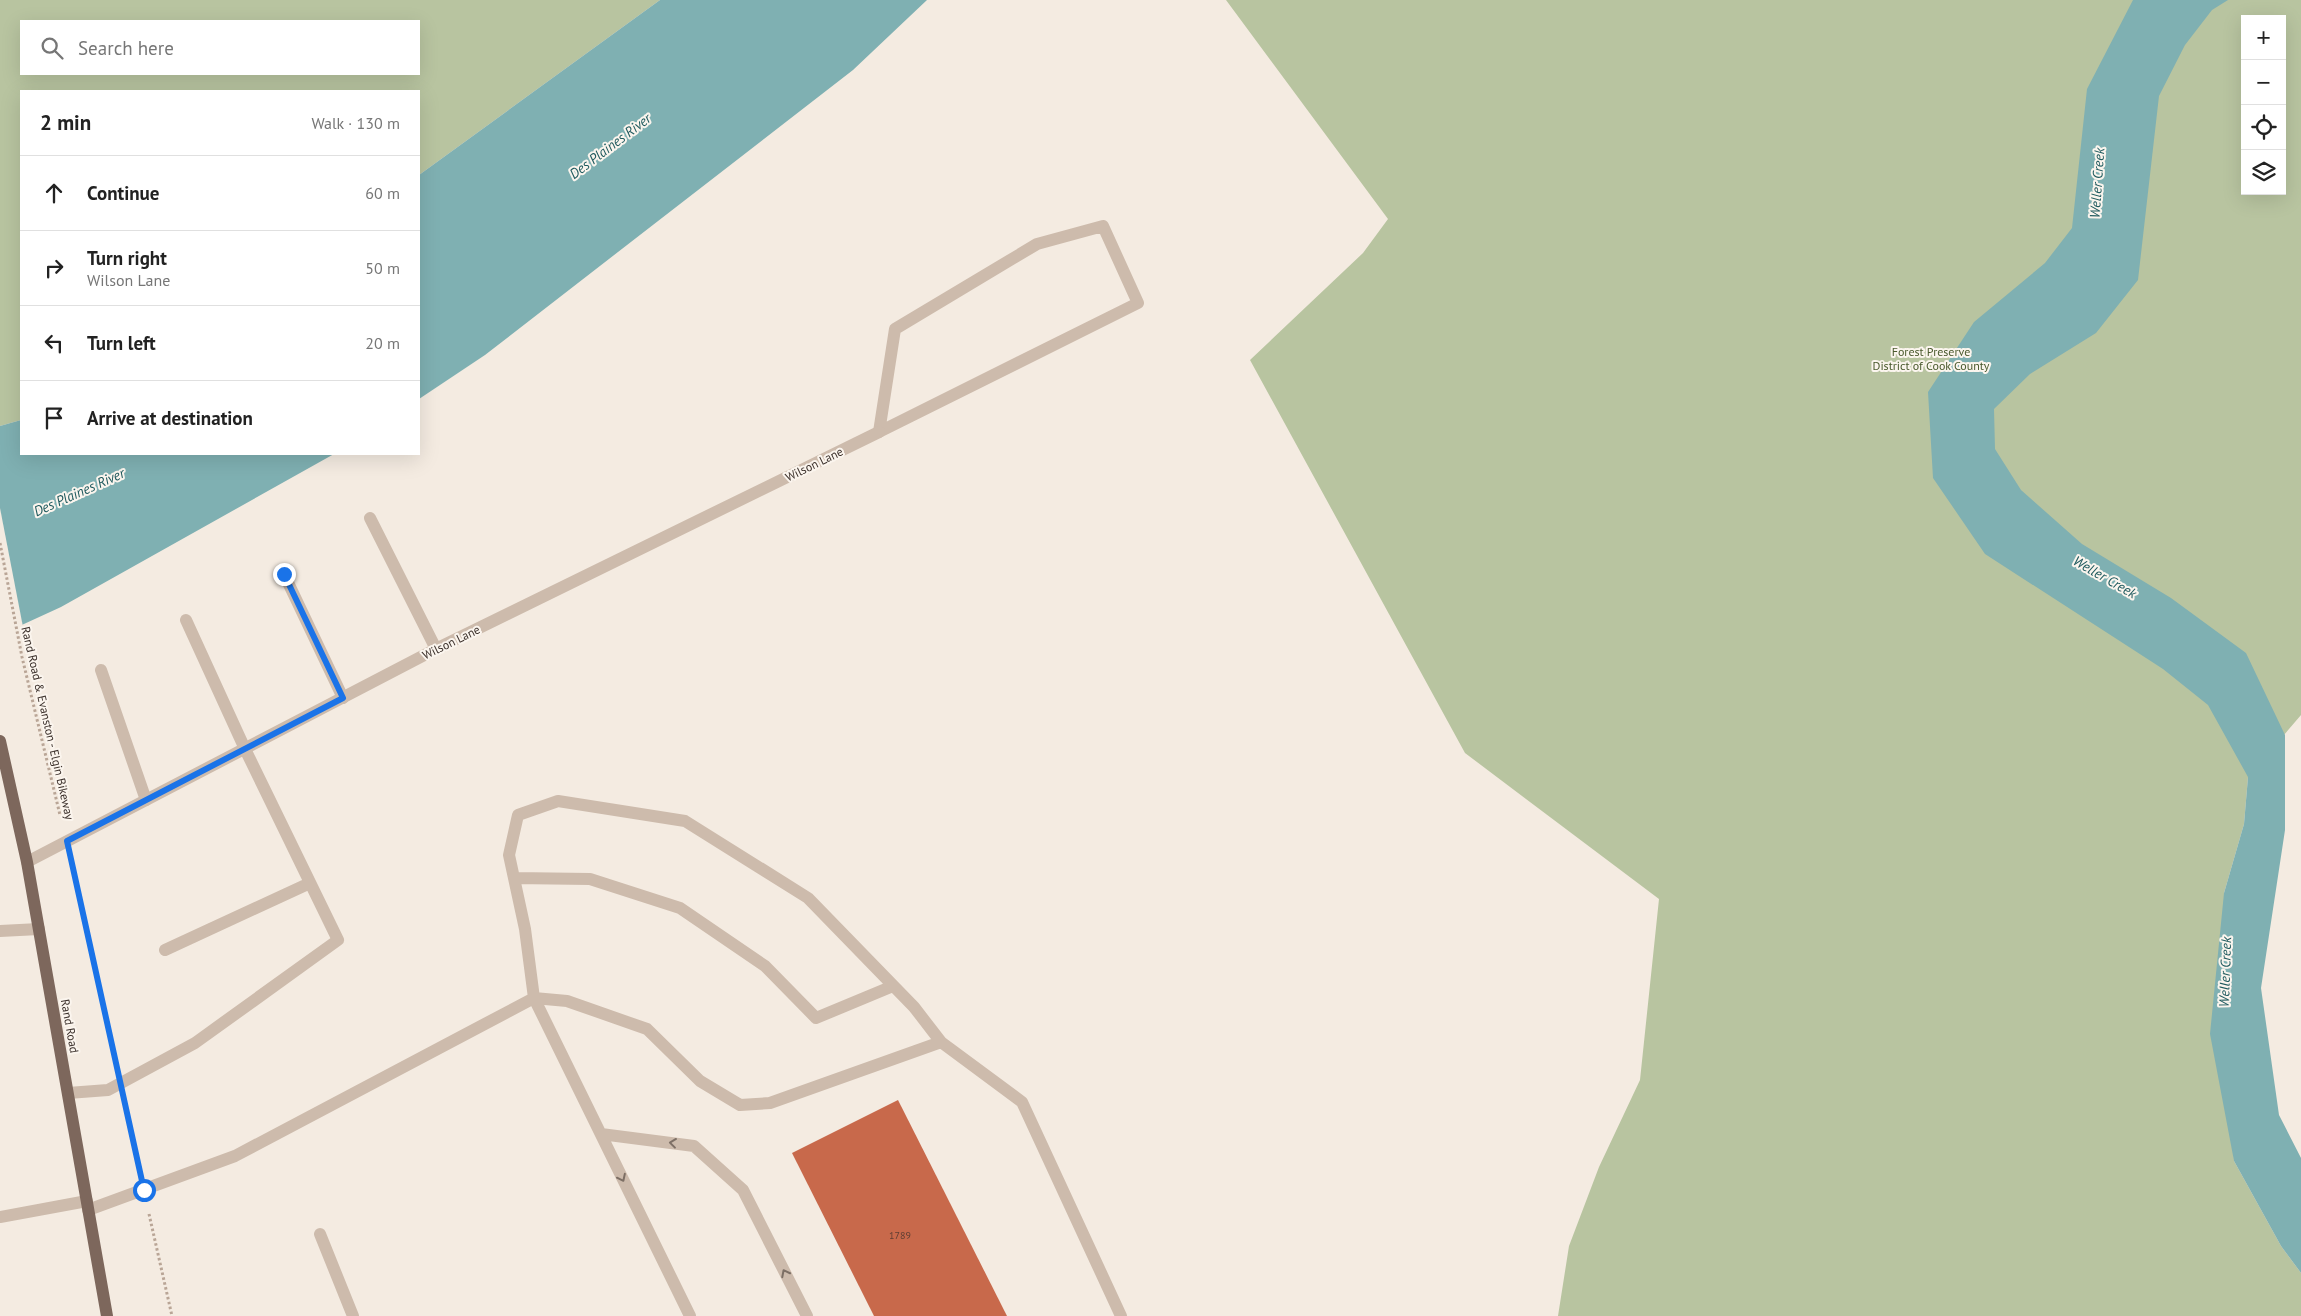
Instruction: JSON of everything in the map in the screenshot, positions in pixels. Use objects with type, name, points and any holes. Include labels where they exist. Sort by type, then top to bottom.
[{"type":"main road","name":"Rand Road","points":[[0,741],[27,862],[107,1316]]},
{"type":"street","name":"Wilson Lane","points":[[27,862],[436,649],[879,432],[1138,303],[1103,226],[1037,244],[895,328],[879,432]]},
{"type":"street","points":[[370,518],[436,649]]},
{"type":"street","points":[[284,574],[343,698]]},
{"type":"street","points":[[68,1093],[108,1090],[195,1043],[338,940],[245,749],[186,620]]},
{"type":"street","points":[[101,670],[146,800]]},
{"type":"street","points":[[690,1316],[534,998],[525,929],[509,855],[518,815],[558,801],[685,821],[808,898],[914,1008],[941,1042],[1022,1102],[1121,1316]]},
{"type":"street","points":[[514,878],[590,879],[680,908],[765,966],[816,1018],[893,986]]},
{"type":"street","points":[[166,950],[310,882]]},
{"type":"street","points":[[0,931],[39,929]]},
{"type":"street","points":[[0,1216],[88,1206],[144,1190],[235,1156],[534,998],[567,1001],[647,1029],[700,1081],[740,1105],[770,1103],[941,1042]]},
{"type":"street","points":[[601,1134],[694,1146],[743,1190],[808,1316]]},
{"type":"street","points":[[320,1234],[353,1316]]},
{"type":"path","name":"Rand Road & Evanston - Elgin Bikeway","points":[[0,543],[22,657],[67,841],[172,1316]]},
{"type":"green space","points":[[0,0],[660,0],[420,174],[420,90],[20,90],[20,420],[0,426]]},
{"type":"green space","name":"Forest Preserve District of Cook County","points":[[1226,0],[2301,0],[2301,715],[2248,777],[2244,824],[2224,893],[2234,1161],[2281,1246],[2301,1273],[2301,1316],[1558,1316],[1569,1246],[1599,1167],[1640,1080],[1659,899],[1465,753],[1250,360],[1363,253],[1388,219]]},
{"type":"water","name":"Des Plaines River","points":[[660,0],[927,0],[853,70],[485,355],[420,398],[420,174]]},
{"type":"water","name":"Weller Creek","points":[[2133,0],[2228,0],[2212,10],[2185,45],[2159,96],[2138,280],[2096,333],[2030,374],[1994,409],[1995,449],[2021,490],[2082,544],[2171,598],[2246,653],[2285,735],[2285,830],[2261,988],[2279,1115],[2301,1158],[2301,1273],[2281,1246],[2234,1161],[2210,1034],[2224,893],[2244,824],[2248,777],[2208,705],[2163,669],[1985,554],[1933,478],[1928,392],[1974,322],[2045,263],[2072,228],[2087,89]]},
{"type":"water","name":"Des Plaines River","points":[[20,420],[20,455],[332,455],[61,607],[0,635],[0,426]]},
{"type":"pier","points":[[0,508],[23,627],[0,638]]},
{"type":"building","points":[[898,1100],[1007,1316],[874,1316],[792,1153]]},
{"type":"route","points":[[144,1190],[67,841],[343,698],[284,574]]}]
